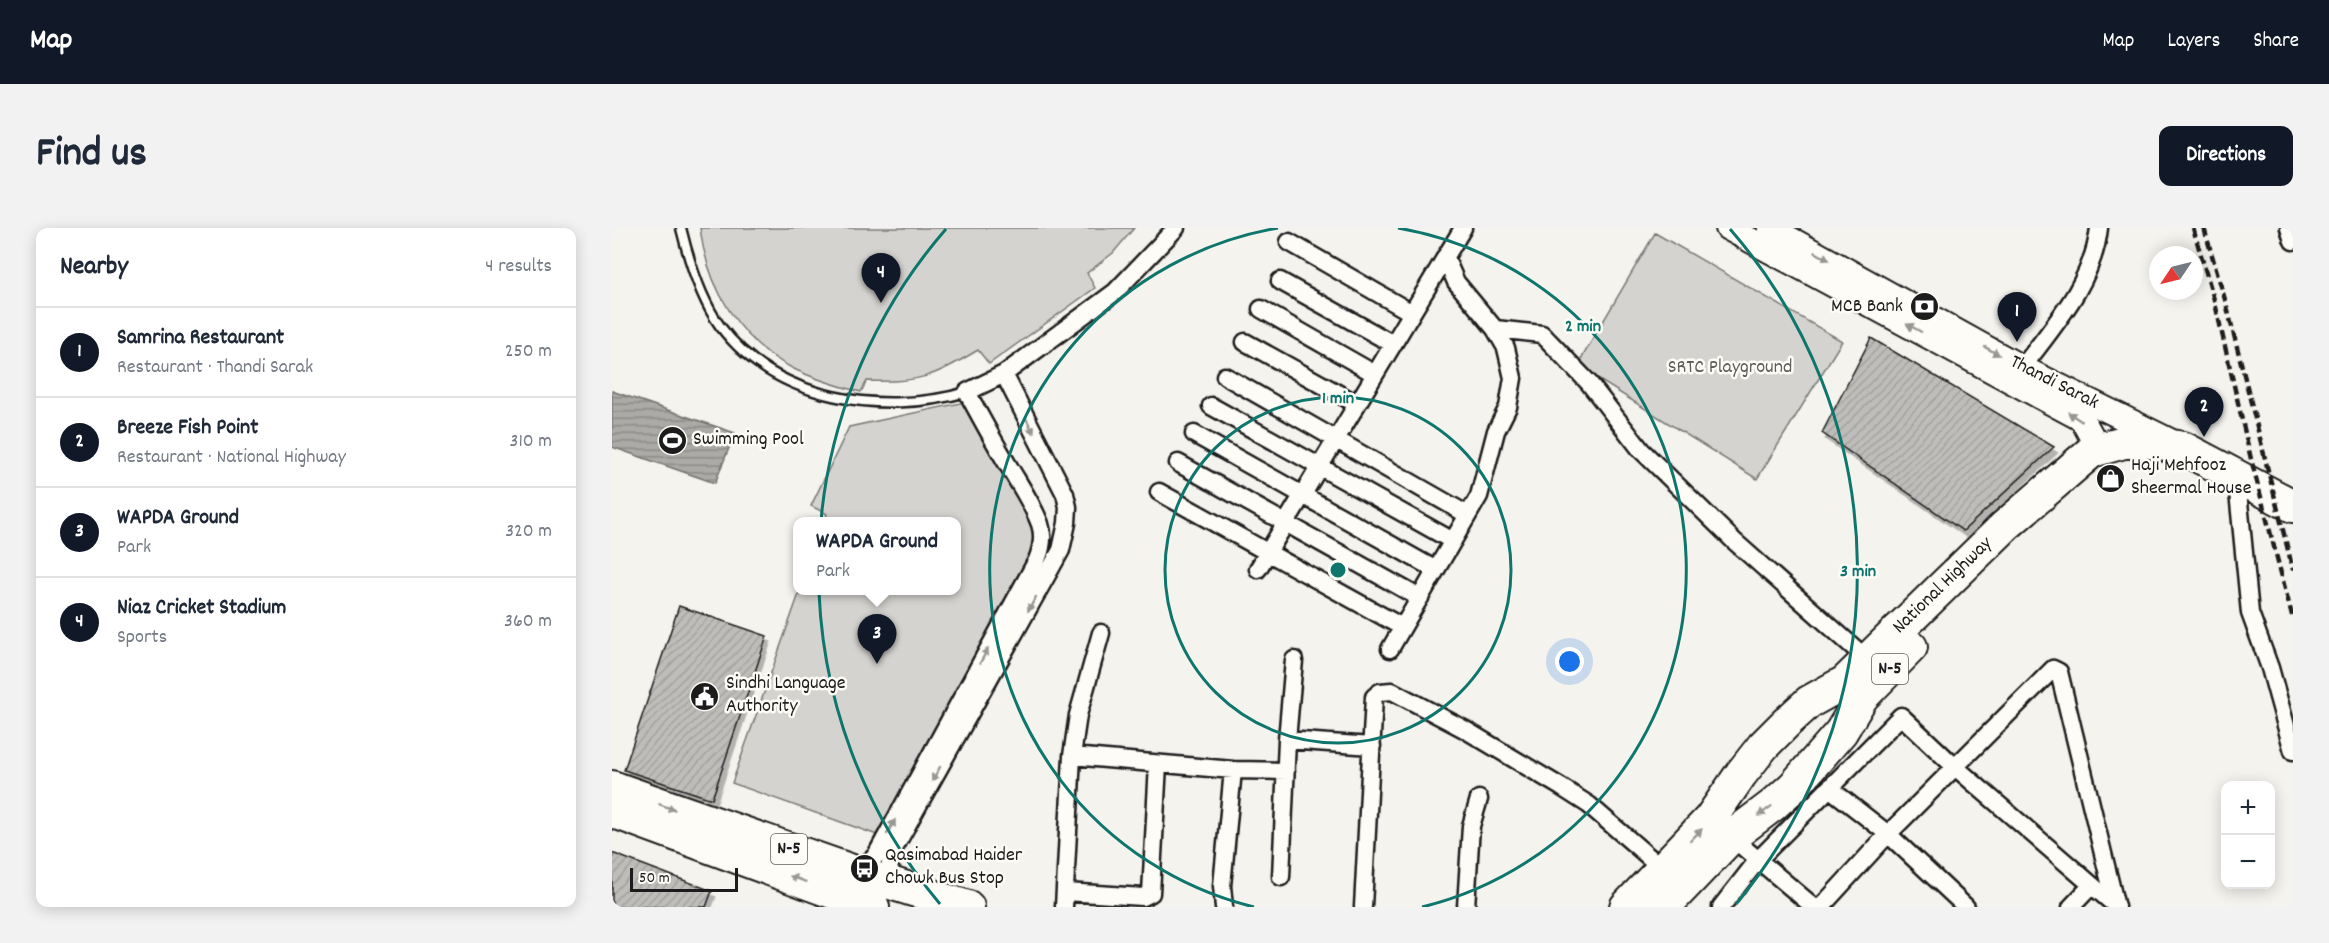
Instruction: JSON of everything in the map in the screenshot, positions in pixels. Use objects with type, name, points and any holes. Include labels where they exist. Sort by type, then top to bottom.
[{"type":"highway","name":"National Highway","points":[[1664,907],[1731,837],[1773,806],[1794,786],[1841,732],[1853,690],[1868,660],[2005,526],[2092,451],[2124,442],[2149,442],[2183,447],[2293,506]]},
{"type":"highway","name":"National Highway","points":[[1626,907],[1710,819],[1763,746],[1809,702],[1853,690],[2016,538],[2072,490],[2116,458],[2136,455],[2156,459],[2238,492],[2293,524]]},
{"type":"highway","name":"N-5","points":[[612,787],[855,872],[880,894]]},
{"type":"highway","name":"N-5","points":[[612,811],[880,894],[968,907]]},
{"type":"main road","name":"Thandi Sarak","points":[[1728,228],[2082,419],[2093,439],[2092,451]]},
{"type":"main road","name":"Thandi Sarak","points":[[1770,228],[2022,368],[2183,447]]},
{"type":"street","points":[[855,872],[875,857],[1042,549],[1043,536],[1030,501],[987,431],[967,392],[1004,374],[1115,291],[1176,228]]},
{"type":"street","points":[[1258,569],[1463,228]]},
{"type":"street","points":[[2022,368],[2084,281],[2097,246],[2099,228]]},
{"type":"street","points":[[2289,228],[2293,241]]},
{"type":"street","points":[[1289,242],[1412,313]]},
{"type":"street","points":[[1390,648],[1479,496],[1496,431],[1508,407],[1513,378],[1506,348],[1495,329],[1455,282],[1446,257]]},
{"type":"street","points":[[1280,281],[1393,344]]},
{"type":"street","points":[[1261,309],[1375,374]]},
{"type":"street","points":[[1495,329],[1542,334],[1589,383],[1641,450],[1734,541],[1868,660]]},
{"type":"street","points":[[1245,342],[1357,404]]},
{"type":"street","points":[[880,894],[891,854],[1031,607],[1064,543],[1068,507],[1065,494],[1004,374]]},
{"type":"street","points":[[1225,376],[1468,515]]},
{"type":"street","points":[[1211,406],[1453,541]]},
{"type":"street","points":[[1194,434],[1436,570]]},
{"type":"street","points":[[1178,463],[1420,598]]},
{"type":"street","points":[[1159,492],[1402,627]]},
{"type":"street","points":[[2238,492],[2250,613],[2270,668],[2293,751]]},
{"type":"street","points":[[1101,633],[1078,715],[1072,756],[1065,899],[1143,897],[1151,893],[1158,764]]},
{"type":"street","points":[[1281,877],[1287,740],[1294,660]]},
{"type":"street","points":[[1821,907],[1954,766],[2053,669],[2059,672],[2116,907]]},
{"type":"street","points":[[1363,907],[1374,697],[1380,692],[1392,691],[1464,729],[1589,805],[1663,869]]},
{"type":"street","points":[[1720,907],[1757,861],[1901,716],[1954,766],[2116,907]]},
{"type":"street","points":[[1287,740],[1372,746]]},
{"type":"street","points":[[1072,756],[1233,770],[1286,771]]},
{"type":"street","points":[[1224,907],[1222,886],[1233,770]]},
{"type":"street","points":[[1829,788],[1888,834],[1966,907]]},
{"type":"street","points":[[1466,907],[1471,826],[1479,799]]},
{"type":"street","points":[[1731,837],[1814,907]]},
{"type":"street","points":[[2071,907],[2092,885]]},
{"type":"lane","points":[[681,228],[698,281],[720,325],[737,345],[761,364],[787,380],[816,392],[875,403],[916,401],[967,392]]},
{"type":"green space","points":[[700,228],[1134,228],[1113,253],[1087,273],[1095,288],[989,364],[978,350],[949,367],[925,376],[900,381],[867,381],[861,392],[800,372],[773,357],[756,343],[741,327],[718,291],[704,250]]},
{"type":"green space","name":"SRTC Playground","points":[[1655,233],[1842,341],[1757,479],[1577,366]]},
{"type":"green space","points":[[965,402],[1049,546],[880,836],[732,783],[799,595],[961,595],[961,517],[826,517],[827,514],[811,506],[849,427]]},
{"type":"shaded area","name":"Swimming Pool","points":[[612,391],[735,433],[715,483],[612,447]]},
{"type":"building","points":[[1871,338],[2054,447],[1963,531],[1822,433]]},
{"type":"building","points":[[679,606],[767,636],[712,799],[624,770]]},
{"type":"building","points":[[612,853],[712,891],[706,907],[612,907]]},
{"type":"railway","points":[[2193,228],[2215,303],[2251,459],[2293,619]]},
{"type":"railway","points":[[2204,228],[2226,303],[2293,570]]},
{"type":"place","name":"Niaz Cricket Stadium","points":[[881,303]]},
{"type":"place","name":"MCB Bank","points":[[1924,307]]},
{"type":"place","name":"Samrina Restaurant","points":[[2017,342]]},
{"type":"place","name":"Breeze Fish Point","points":[[2204,437]]},
{"type":"place","name":"Swimming Pool","points":[[672,440]]},
{"type":"place","name":"Haji Mehfooz Sheermal House","points":[[2110,478]]},
{"type":"place","name":"WAPDA Ground","points":[[877,664]]},
{"type":"place","name":"Sindhi Language Authority","points":[[705,696]]},
{"type":"place","name":"Qasimabad Haider Chowk Bus Stop","points":[[864,868]]}]
